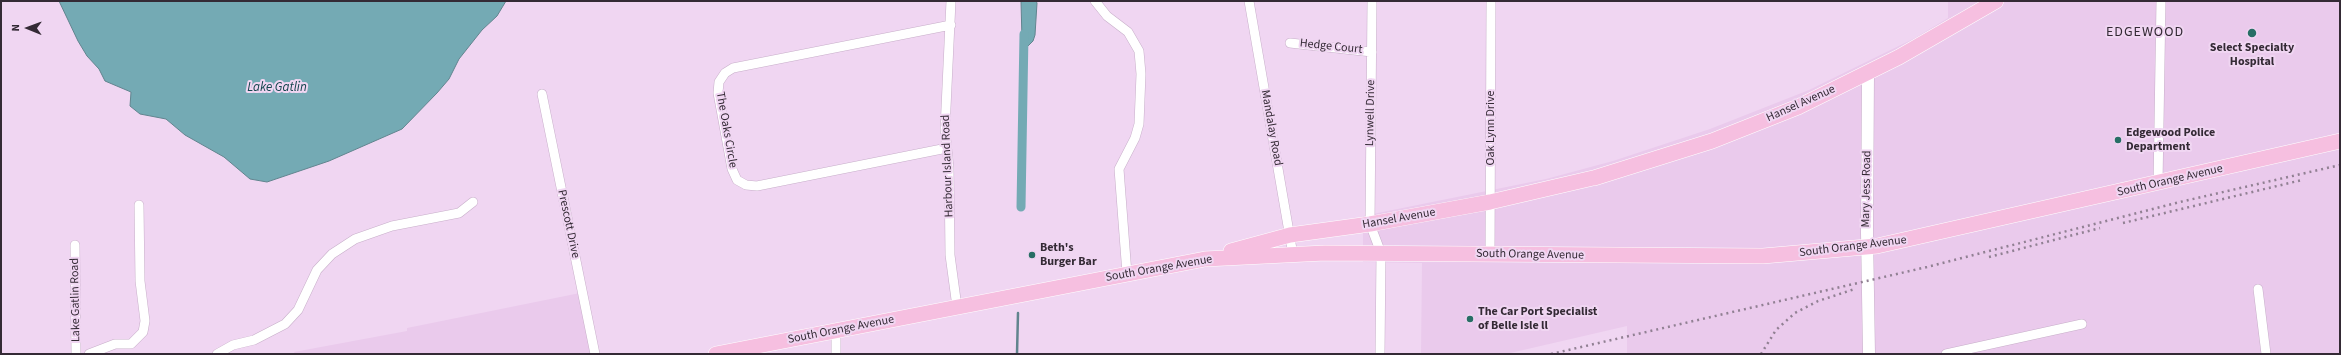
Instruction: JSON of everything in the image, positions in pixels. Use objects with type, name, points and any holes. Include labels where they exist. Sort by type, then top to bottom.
[{"type":"main road","name":"Hansel Avenue","points":[[1205,258],[1290,235],[1370,224],[1490,202],[1594,178],[1681,152],[1742,130],[1798,107],[1868,73],[1928,41],[1996,1]]},
{"type":"main road","name":"South Orange Avenue","points":[[716,354],[1205,258],[1381,253],[1763,256],[1867,248],[1947,232],[2340,141]]},
{"type":"street","name":"Harbour Island Road","points":[[951,1],[945,129],[949,168],[950,254],[957,307]]},
{"type":"street","points":[[1095,1],[1107,16],[1128,32],[1139,51],[1141,74],[1139,124],[1135,138],[1119,169],[1127,274]]},
{"type":"street","name":"Mandalay Road","points":[[1249,1],[1294,255]]},
{"type":"street","name":"Lynwell Drive","points":[[1370,224],[1372,1]]},
{"type":"street","name":"Oak Lynn Drive","points":[[1490,254],[1491,1]]},
{"type":"street","points":[[2158,184],[2161,1]]},
{"type":"street","name":"The Oaks Circle","points":[[946,148],[757,186],[746,185],[737,180],[732,169],[718,93],[719,82],[725,73],[733,68],[951,25]]},
{"type":"street","name":"Hedge Court","points":[[1290,43],[1372,52]]},
{"type":"street","name":"Mary Jess Road","points":[[1868,73],[1867,248],[1869,354]]},
{"type":"street","name":"Prescott Drive","points":[[542,94],[596,354]]},
{"type":"street","points":[[217,354],[233,345],[254,340],[285,324],[298,310],[317,270],[332,254],[355,239],[392,226],[459,213],[473,202]]},
{"type":"street","points":[[89,354],[115,344],[131,344],[143,332],[145,321],[140,281],[141,225],[139,205]]},
{"type":"street","points":[[1370,224],[1381,253],[1380,354]]},
{"type":"street","name":"Lake Gatlin Road","points":[[75,245],[76,354]]},
{"type":"street","points":[[2258,289],[2266,354]]},
{"type":"street","points":[[1946,354],[2082,324]]},
{"type":"street","points":[[836,330],[836,354]]},
{"type":"shaded area","points":[[1948,1],[2340,1],[2340,354],[1627,354],[1627,326],[1506,354],[1421,354],[1422,263],[1363,262],[1363,216],[1546,179],[1613,161],[1710,129],[1809,90],[1915,38],[1948,18]]},
{"type":"shaded area","points":[[580,293],[592,354],[295,354],[294,352],[407,331],[407,328]]},
{"type":"water","name":"Lake Gatlin","points":[[59,1],[506,1],[497,16],[482,30],[459,59],[449,79],[402,129],[329,161],[267,182],[250,179],[224,157],[185,135],[166,119],[140,114],[130,106],[131,92],[105,81],[99,69],[87,56],[78,41]]},
{"type":"water","points":[[1021,1],[1036,1],[1037,3],[1035,35],[1033,41],[1028,46],[1024,46],[1022,40]]},
{"type":"waterway","points":[[1021,207],[1024,34]]},
{"type":"waterway","points":[[1017,354],[1018,313]]},
{"type":"railway","points":[[1551,354],[1927,267],[2180,202],[2340,165]]},
{"type":"railway","points":[[2123,223],[2302,180]]},
{"type":"railway","points":[[1989,257],[2100,228]]},
{"type":"railway","points":[[1761,354],[1776,330],[1795,313],[1818,301],[1855,289]]},
{"type":"place","name":"Select Specialty Hospital","points":[[2252,33]]},
{"type":"place","name":"Edgewood Police Department","points":[[2118,140]]},
{"type":"place","name":"Beth's Burger Bar","points":[[1032,255]]},
{"type":"place","name":"The Car Port Specialist of Belle Isle ll","points":[[1470,319]]},
{"type":"district","name":"EDGEWOOD","points":[[2145,33]]}]
